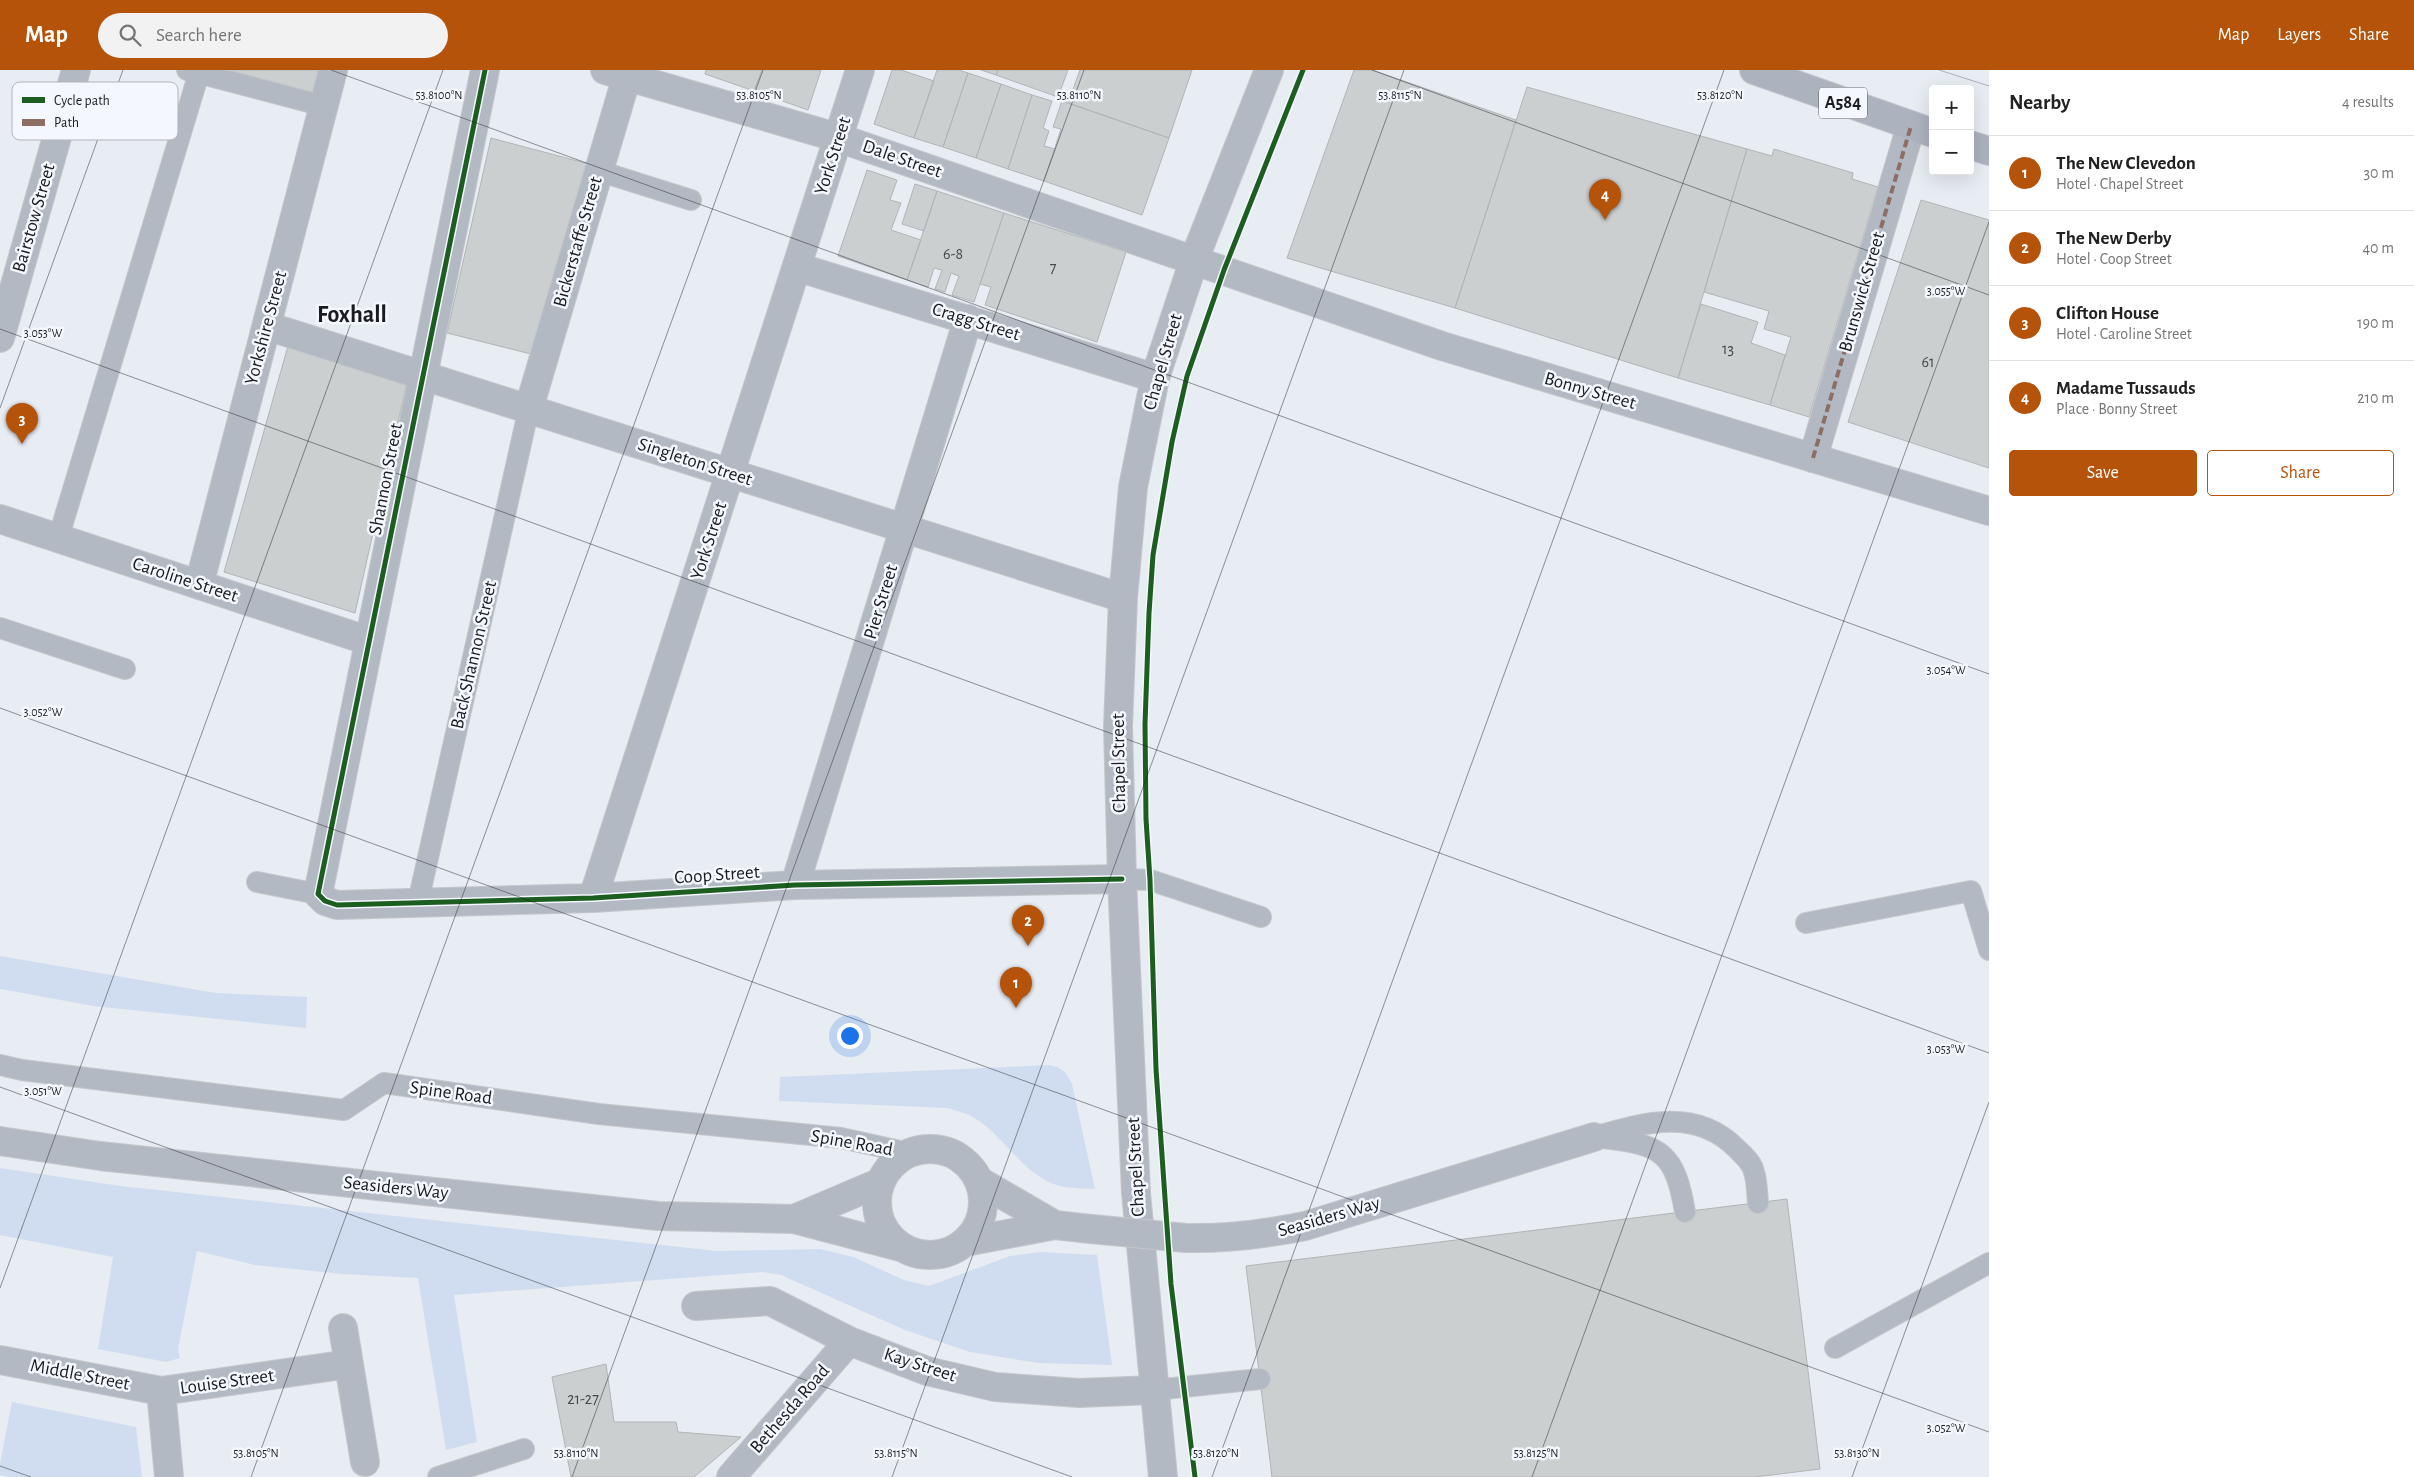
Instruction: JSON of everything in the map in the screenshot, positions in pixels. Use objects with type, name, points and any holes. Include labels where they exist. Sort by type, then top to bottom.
[{"type":"main road","name":"A584","points":[[1754,70],[1922,129]]},
{"type":"main road","points":[[1974,146],[1989,151]]},
{"type":"street","name":"Yorkshire Street","points":[[199,585],[333,70]]},
{"type":"street","name":"Shannon Street","points":[[318,894],[485,70]]},
{"type":"street","name":"York Street","points":[[593,898],[860,70]]},
{"type":"street","name":"Chapel Street","points":[[1163,1477],[1136,1192],[1122,879],[1118,727],[1123,598],[1133,488],[1155,378],[1194,260],[1269,70]]},
{"type":"street","name":"Dale Street","points":[[616,73],[839,138],[1194,260]]},
{"type":"street","name":"Bickerstaffe Street","points":[[529,408],[599,171],[616,73]]},
{"type":"street","name":"Brunswick Street","points":[[1814,458],[1922,129]]},
{"type":"street","name":"Bairstow Street","points":[[0,338],[56,140]]},
{"type":"street","name":"Bonny Street","points":[[1194,260],[1442,346],[1989,511]]},
{"type":"street","name":"Cragg Street","points":[[797,267],[1155,378]]},
{"type":"street","name":"Pier Street","points":[[795,885],[968,319]]},
{"type":"street","name":"Singleton Street","points":[[267,326],[1123,598]]},
{"type":"street","name":"Caroline Street","points":[[0,519],[369,641]]},
{"type":"street","name":"Coop Street","points":[[318,894],[325,902],[337,905],[593,898],[795,885],[1122,879]]},
{"type":"street","name":"Seasiders Way","points":[[0,1141],[100,1156],[658,1216],[794,1219],[904,1248],[919,1254],[936,1254],[951,1250],[965,1242],[1055,1224],[1186,1238],[1223,1239],[1262,1235],[1305,1226],[1594,1137]]},
{"type":"street","name":"Seasiders Way","points":[[904,1248],[892,1239],[883,1227],[878,1212],[877,1197],[887,1170],[897,1160],[909,1153],[926,1148],[942,1150],[958,1156],[970,1168],[979,1182],[1055,1224]]},
{"type":"street","name":"Seasiders Way","points":[[794,1219],[881,1182]]},
{"type":"street","points":[[965,1242],[975,1229],[981,1214],[982,1198],[979,1182]]},
{"type":"street","name":"Kay Street","points":[[696,1306],[770,1301],[849,1341],[927,1371],[996,1387],[1079,1393],[1154,1390]]},
{"type":"street","points":[[343,1328],[365,1462]]},
{"type":"street","name":"Bethesda Road","points":[[731,1477],[849,1341]]},
{"type":"street","name":"Middle Street","points":[[0,1360],[161,1391]]},
{"type":"street","name":"Louise Street","points":[[169,1477],[161,1391],[349,1364]]},
{"type":"lane","points":[[178,124],[193,72],[324,106]]},
{"type":"lane","points":[[58,539],[173,140]]},
{"type":"lane","points":[[599,171],[691,200]]},
{"type":"lane","name":"Back Shannon Street","points":[[418,902],[529,408]]},
{"type":"lane","points":[[0,628],[125,669]]},
{"type":"lane","points":[[1122,879],[1150,880],[1261,916]]},
{"type":"lane","points":[[257,882],[318,894]]},
{"type":"lane","points":[[1806,923],[1971,891],[1989,950]]},
{"type":"lane","name":"Spine Road","points":[[0,1065],[22,1070],[344,1110],[384,1083],[599,1114],[841,1138],[909,1153]]},
{"type":"lane","points":[[1594,1137],[1643,1124],[1684,1122],[1702,1125],[1732,1144],[1749,1162],[1754,1171],[1758,1203]]},
{"type":"lane","points":[[1594,1137],[1641,1144],[1662,1156],[1671,1165],[1678,1177],[1685,1212]]},
{"type":"lane","points":[[1834,1348],[1989,1263]]},
{"type":"lane","points":[[1154,1390],[1260,1380]]},
{"type":"lane","points":[[438,1477],[524,1448]]},
{"type":"shaded area","points":[[0,956],[216,993],[307,997],[306,1028],[93,1006],[0,989]]},
{"type":"shaded area","points":[[1050,1065],[1064,1071],[1072,1084],[1095,1189],[1065,1187],[1049,1182],[1027,1167],[980,1122],[969,1115],[947,1108],[779,1101],[780,1077]]},
{"type":"shaded area","points":[[0,1168],[121,1186],[717,1251],[820,1249],[853,1257],[904,1280],[929,1286],[1010,1256],[1041,1252],[1097,1255],[1112,1365],[1038,1363],[970,1352],[905,1330],[781,1275],[763,1272],[454,1295],[477,1442],[446,1450],[418,1278],[342,1274],[255,1265],[197,1251],[178,1349],[180,1358],[166,1362],[98,1349],[113,1257],[0,1235]]},
{"type":"shaded area","points":[[12,1402],[136,1427],[142,1477],[11,1477],[0,1475],[0,1464]]},
{"type":"building","points":[[228,70],[320,70],[314,93]]},
{"type":"building","points":[[706,70],[762,70],[754,91],[705,74]]},
{"type":"building","points":[[762,70],[821,70],[808,110],[754,91]]},
{"type":"building","points":[[892,70],[901,70],[934,81],[914,138],[874,124]]},
{"type":"building","points":[[937,70],[959,70],[968,73],[943,147],[914,138]]},
{"type":"building","points":[[981,70],[998,70],[996,75]]},
{"type":"building","points":[[998,70],[1068,70],[1058,97],[996,75]]},
{"type":"building","points":[[1080,70],[1192,70],[1169,138],[1068,103]]},
{"type":"building","points":[[1354,70],[1372,70],[1516,120],[1455,308],[1287,258]]},
{"type":"building","points":[[968,73],[1001,84],[976,158],[943,147]]},
{"type":"building","points":[[1001,84],[1032,95],[1008,169],[976,158]]},
{"type":"building","points":[[1527,87],[1747,149],[1678,378],[1455,308]]},
{"type":"building","points":[[1032,95],[1052,101],[1043,128],[1049,131],[1044,146],[1055,149],[1044,181],[1008,169]]},
{"type":"building","points":[[1062,101],[1169,138],[1142,215],[1044,181],[1061,129],[1053,127]]},
{"type":"building","points":[[491,138],[589,164],[535,355],[447,333]]},
{"type":"building","points":[[1747,149],[1772,156],[1774,149],[1853,173],[1852,179],[1878,187],[1809,417],[1770,405],[1791,337],[1764,329],[1769,311],[1704,292]]},
{"type":"building","points":[[867,170],[897,180],[890,200],[901,203],[891,230],[921,240],[907,280],[838,256]]},
{"type":"building","points":[[915,184],[937,191],[924,231],[902,224]]},
{"type":"building","points":[[937,191],[1004,213],[974,302],[952,295],[959,276],[951,273],[945,292],[935,289],[942,270],[934,268],[928,287],[907,280]]},
{"type":"building","points":[[1921,200],[1989,220],[1989,468],[1848,422]]},
{"type":"building","points":[[1004,213],[1126,252],[1097,342],[985,305],[991,287],[980,284]]},
{"type":"building","points":[[1701,304],[1758,322],[1751,343],[1785,355],[1770,405],[1678,378]]},
{"type":"building","points":[[288,346],[407,382],[355,613],[224,572]]},
{"type":"building","points":[[1787,1199],[1820,1469],[1755,1477],[1272,1477],[1246,1266]]},
{"type":"building","points":[[606,1364],[614,1422],[676,1422],[678,1432],[741,1437],[694,1477],[571,1477],[552,1377]]},
{"type":"tram line","points":[[1939,70],[1989,86]]},
{"type":"marked path","points":[[1813,458],[1911,126]]},
{"type":"cycle path","points":[[485,70],[318,894],[325,901],[337,905],[593,898],[795,885],[1122,879]]},
{"type":"cycle path","points":[[1195,1477],[1171,1284],[1156,1069],[1150,880],[1146,819],[1145,724],[1153,555],[1172,442],[1187,376],[1224,270],[1303,70]]},
{"type":"place","name":"Madame Tussauds","points":[[1605,220]]},
{"type":"place","name":"Clifton House","points":[[22,444]]},
{"type":"place","name":"The New Derby","points":[[1028,946]]},
{"type":"place","name":"The New Clevedon","points":[[1016,1008]]},
{"type":"district","name":"Foxhall","points":[[352,315]]}]
